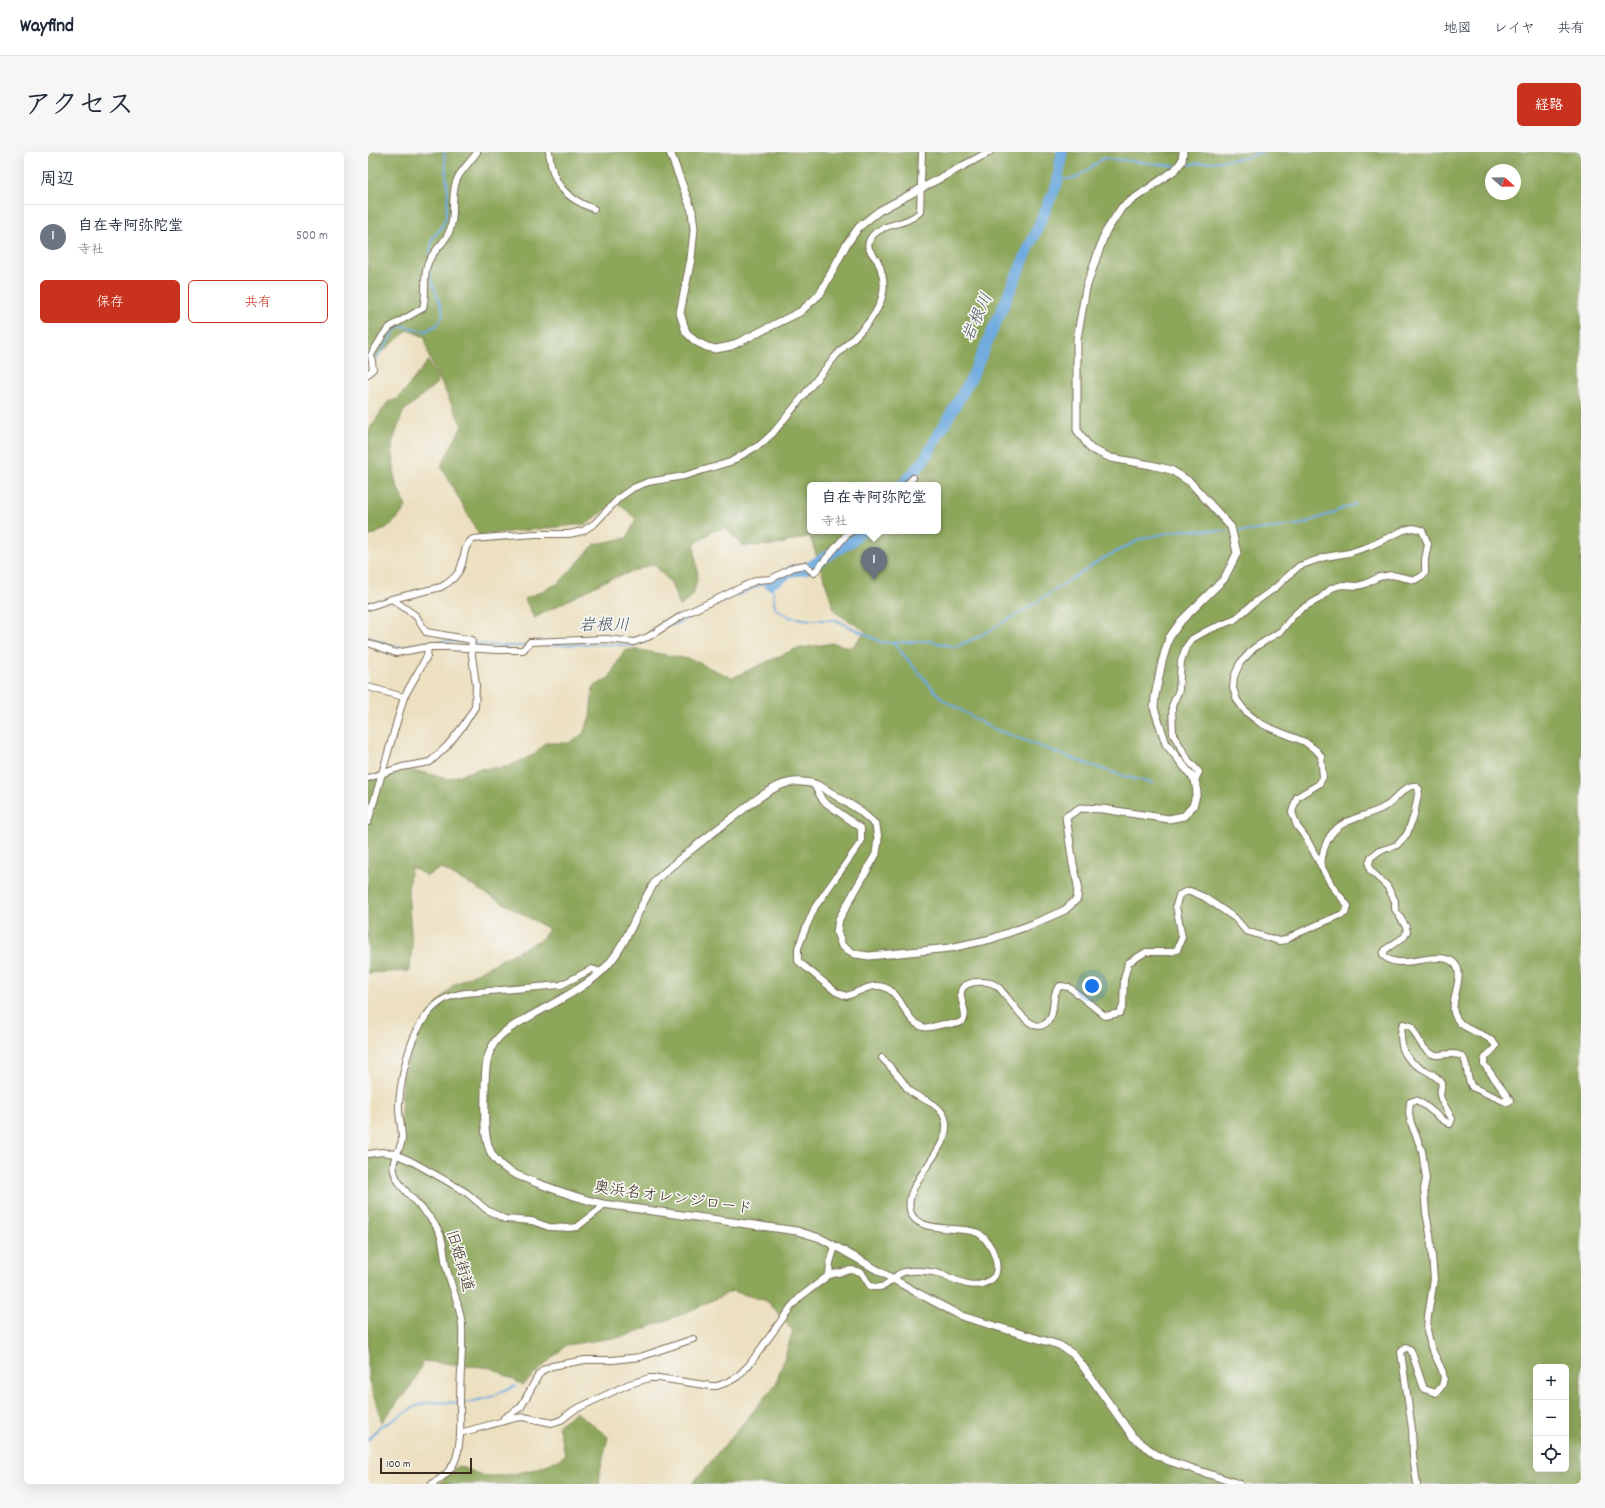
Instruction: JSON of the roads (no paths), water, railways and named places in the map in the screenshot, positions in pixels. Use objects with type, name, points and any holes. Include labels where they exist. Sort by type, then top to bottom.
[{"type":"street","points":[[368,374],[373,369],[371,355],[390,327],[423,308],[425,300],[426,268],[430,258],[448,235],[452,222],[453,196],[456,182],[477,152]]},
{"type":"street","points":[[549,152],[554,175],[560,187],[565,193],[578,202],[594,208]]},
{"type":"street","points":[[670,152],[692,211],[694,229],[691,259],[680,313],[686,332],[695,341],[716,349],[731,346],[800,312],[820,294],[846,245],[859,227],[879,211],[989,152]]},
{"type":"street","points":[[368,608],[392,598],[442,587],[455,577],[461,568],[468,542],[477,538],[535,534],[576,534],[595,523],[620,497],[633,488],[648,482],[684,476],[730,462],[761,444],[782,422],[835,357],[868,324],[877,308],[883,292],[882,277],[877,261],[869,251],[868,245],[870,239],[882,228],[907,222],[920,212],[922,152]]},
{"type":"street","points":[[813,783],[823,801],[862,828],[861,842],[815,907],[806,925],[798,948],[798,961],[836,992],[846,996],[873,986],[880,986],[892,990],[916,1024],[924,1028],[947,1023],[955,1024],[961,1022],[964,1018],[965,1012],[961,995],[962,988],[965,985],[976,982],[986,982],[998,987],[1018,1013],[1039,1026],[1044,1025],[1050,1019],[1055,995],[1058,987],[1060,986],[1070,987],[1105,1016],[1120,1013],[1123,1006],[1124,979],[1128,963],[1146,952],[1170,952],[1177,950],[1182,937],[1176,906],[1183,892],[1190,891],[1204,896],[1235,918],[1246,931],[1279,942],[1345,913],[1348,906],[1332,886],[1306,838],[1297,826],[1292,812],[1297,797],[1319,784],[1323,777],[1321,756],[1305,742],[1268,728],[1246,712],[1237,700],[1233,688],[1234,676],[1240,663],[1250,652],[1281,631],[1293,616],[1301,609],[1319,599],[1332,588],[1342,585],[1357,586],[1379,577],[1392,575],[1415,580],[1422,576],[1425,573],[1425,558],[1428,544],[1422,530],[1413,528],[1404,530],[1356,551],[1325,557],[1298,566],[1275,588],[1234,620],[1208,630],[1192,639],[1186,647],[1181,661],[1179,690],[1172,706],[1173,734],[1189,761],[1199,772],[1195,780],[1166,744],[1154,708],[1155,696],[1169,638],[1180,621],[1224,579],[1237,553],[1231,527],[1190,482],[1170,470],[1111,458],[1091,449],[1077,430],[1077,339],[1086,288],[1105,233],[1122,207],[1175,170],[1182,161],[1184,152]]},
{"type":"street","points":[[909,482],[913,478]]},
{"type":"street","points":[[368,643],[396,653],[428,647],[523,650],[530,642],[569,640],[634,642],[648,636],[683,615],[758,580],[771,578],[794,567],[805,565],[814,573],[847,534]]},
{"type":"street","points":[[368,778],[402,767],[430,762],[447,746],[463,726],[475,707],[476,685],[471,648],[472,640],[426,632],[416,616],[392,598]]},
{"type":"street","points":[[368,822],[404,697],[427,656],[428,647]]},
{"type":"street","points":[[368,688],[404,697]]},
{"type":"street","name":"奥浜名オレンジロード","points":[[1195,780],[1197,792],[1193,806],[1184,816],[1169,819],[1103,809],[1080,808],[1066,817],[1073,864],[1078,885],[1077,899],[1065,910],[991,939],[950,948],[869,956],[855,954],[842,946],[837,932],[839,919],[876,854],[878,839],[876,825],[859,810],[813,783],[798,782],[783,784],[769,791],[710,835],[657,879],[649,890],[631,929],[615,956],[601,972],[565,996],[514,1024],[497,1038],[487,1059],[485,1110],[486,1131],[489,1149],[496,1160],[507,1170],[559,1192],[589,1202],[797,1231],[820,1238],[961,1316],[1059,1344],[1073,1354],[1082,1365],[1133,1437],[1155,1454],[1168,1461],[1239,1484]]},
{"type":"street","points":[[1321,865],[1323,851],[1330,835],[1338,827],[1356,818],[1385,807],[1409,786],[1416,786],[1419,789],[1414,815],[1407,834],[1397,845],[1379,851],[1371,857],[1369,863],[1370,870],[1387,886],[1395,901],[1395,909],[1406,927],[1407,932],[1404,937],[1386,949],[1383,954],[1386,958],[1394,961],[1443,958],[1453,962],[1458,969],[1454,1013],[1459,1022],[1469,1030],[1493,1041],[1496,1046],[1485,1057],[1484,1064],[1510,1100],[1506,1102],[1472,1088],[1467,1077],[1466,1062],[1462,1056],[1452,1053],[1437,1056],[1430,1053],[1423,1046],[1411,1026],[1403,1024],[1401,1041],[1403,1050],[1408,1059],[1415,1065],[1438,1078],[1442,1083],[1440,1095],[1441,1099],[1452,1119],[1450,1124],[1445,1122],[1423,1103],[1416,1100],[1410,1102],[1411,1123],[1422,1151],[1426,1179],[1424,1189],[1434,1279],[1427,1330],[1431,1347],[1442,1370],[1444,1378],[1442,1386],[1436,1393],[1424,1389],[1411,1350],[1406,1347],[1401,1352],[1412,1429],[1413,1456],[1417,1484]]},
{"type":"street","name":"旧姫街道","points":[[432,1484],[444,1476],[456,1459],[460,1433],[462,1324],[458,1304],[445,1262],[441,1235],[434,1222],[399,1183],[393,1170],[395,1154],[402,1142],[399,1104],[404,1068],[413,1042],[424,1018],[443,1000],[456,995],[561,985],[592,969],[601,972]]},
{"type":"street","points":[[460,1433],[495,1423],[524,1417],[552,1423],[561,1420],[574,1410],[629,1384],[650,1378],[711,1386],[717,1386],[728,1382],[737,1377],[749,1365],[800,1297],[829,1275],[851,1270],[857,1271],[862,1274],[870,1286],[875,1288],[880,1288],[887,1285],[893,1278],[902,1272],[927,1271],[949,1276],[965,1284],[975,1285],[988,1282],[994,1277],[998,1267],[995,1258],[986,1240],[979,1233],[932,1227],[913,1217],[910,1211],[909,1202],[916,1184],[946,1135],[946,1121],[939,1108],[911,1092],[882,1058]]},
{"type":"street","points":[[368,1154],[382,1152],[395,1154],[467,1193],[487,1210],[505,1219],[532,1221],[549,1227],[569,1228],[577,1226],[599,1210],[603,1204]]},
{"type":"street","points":[[829,1275],[830,1263],[835,1246]]},
{"type":"street","points":[[495,1423],[517,1411],[521,1407],[538,1376],[543,1370],[552,1366],[585,1360],[613,1360],[640,1357],[693,1339]]},
{"type":"waterway","points":[[430,254],[432,239],[441,228],[446,217],[448,194],[444,152]]},
{"type":"waterway","name":"岩根川","points":[[905,482],[922,463],[972,377],[1057,184],[1062,152]]},
{"type":"waterway","points":[[1182,165],[1246,158],[1262,152]]},
{"type":"waterway","points":[[1057,180],[1076,178],[1104,158],[1176,166]]},
{"type":"waterway","points":[[374,362],[397,328],[403,326],[426,331],[437,325],[443,316],[442,309],[429,273],[429,268]]},
{"type":"waterway","points":[[1234,531],[1249,531],[1303,524],[1355,504]]},
{"type":"waterway","points":[[672,626],[718,602],[759,585],[770,584],[773,592],[775,608],[790,617],[810,620],[836,620],[881,642],[893,643],[929,641],[955,647],[980,636],[1031,606],[1100,560],[1141,539],[1181,530],[1229,531]]},
{"type":"waterway","name":"岩根川","points":[[770,584],[792,571],[806,569],[852,541],[858,534]]},
{"type":"waterway","name":"岩根川","points":[[368,637],[394,646],[403,647],[433,642],[460,641],[498,646],[525,646]]},
{"type":"waterway","name":"岩根川","points":[[529,645],[612,644],[631,646],[649,639]]},
{"type":"waterway","points":[[893,643],[942,699],[989,727],[1090,765],[1127,777],[1152,783]]},
{"type":"waterway","points":[[368,1440],[380,1426],[388,1423],[418,1405],[432,1402],[471,1402],[494,1396],[502,1391],[516,1386]]},
{"type":"place","name":"自在寺阿弥陀堂","points":[[874,580]]}]
